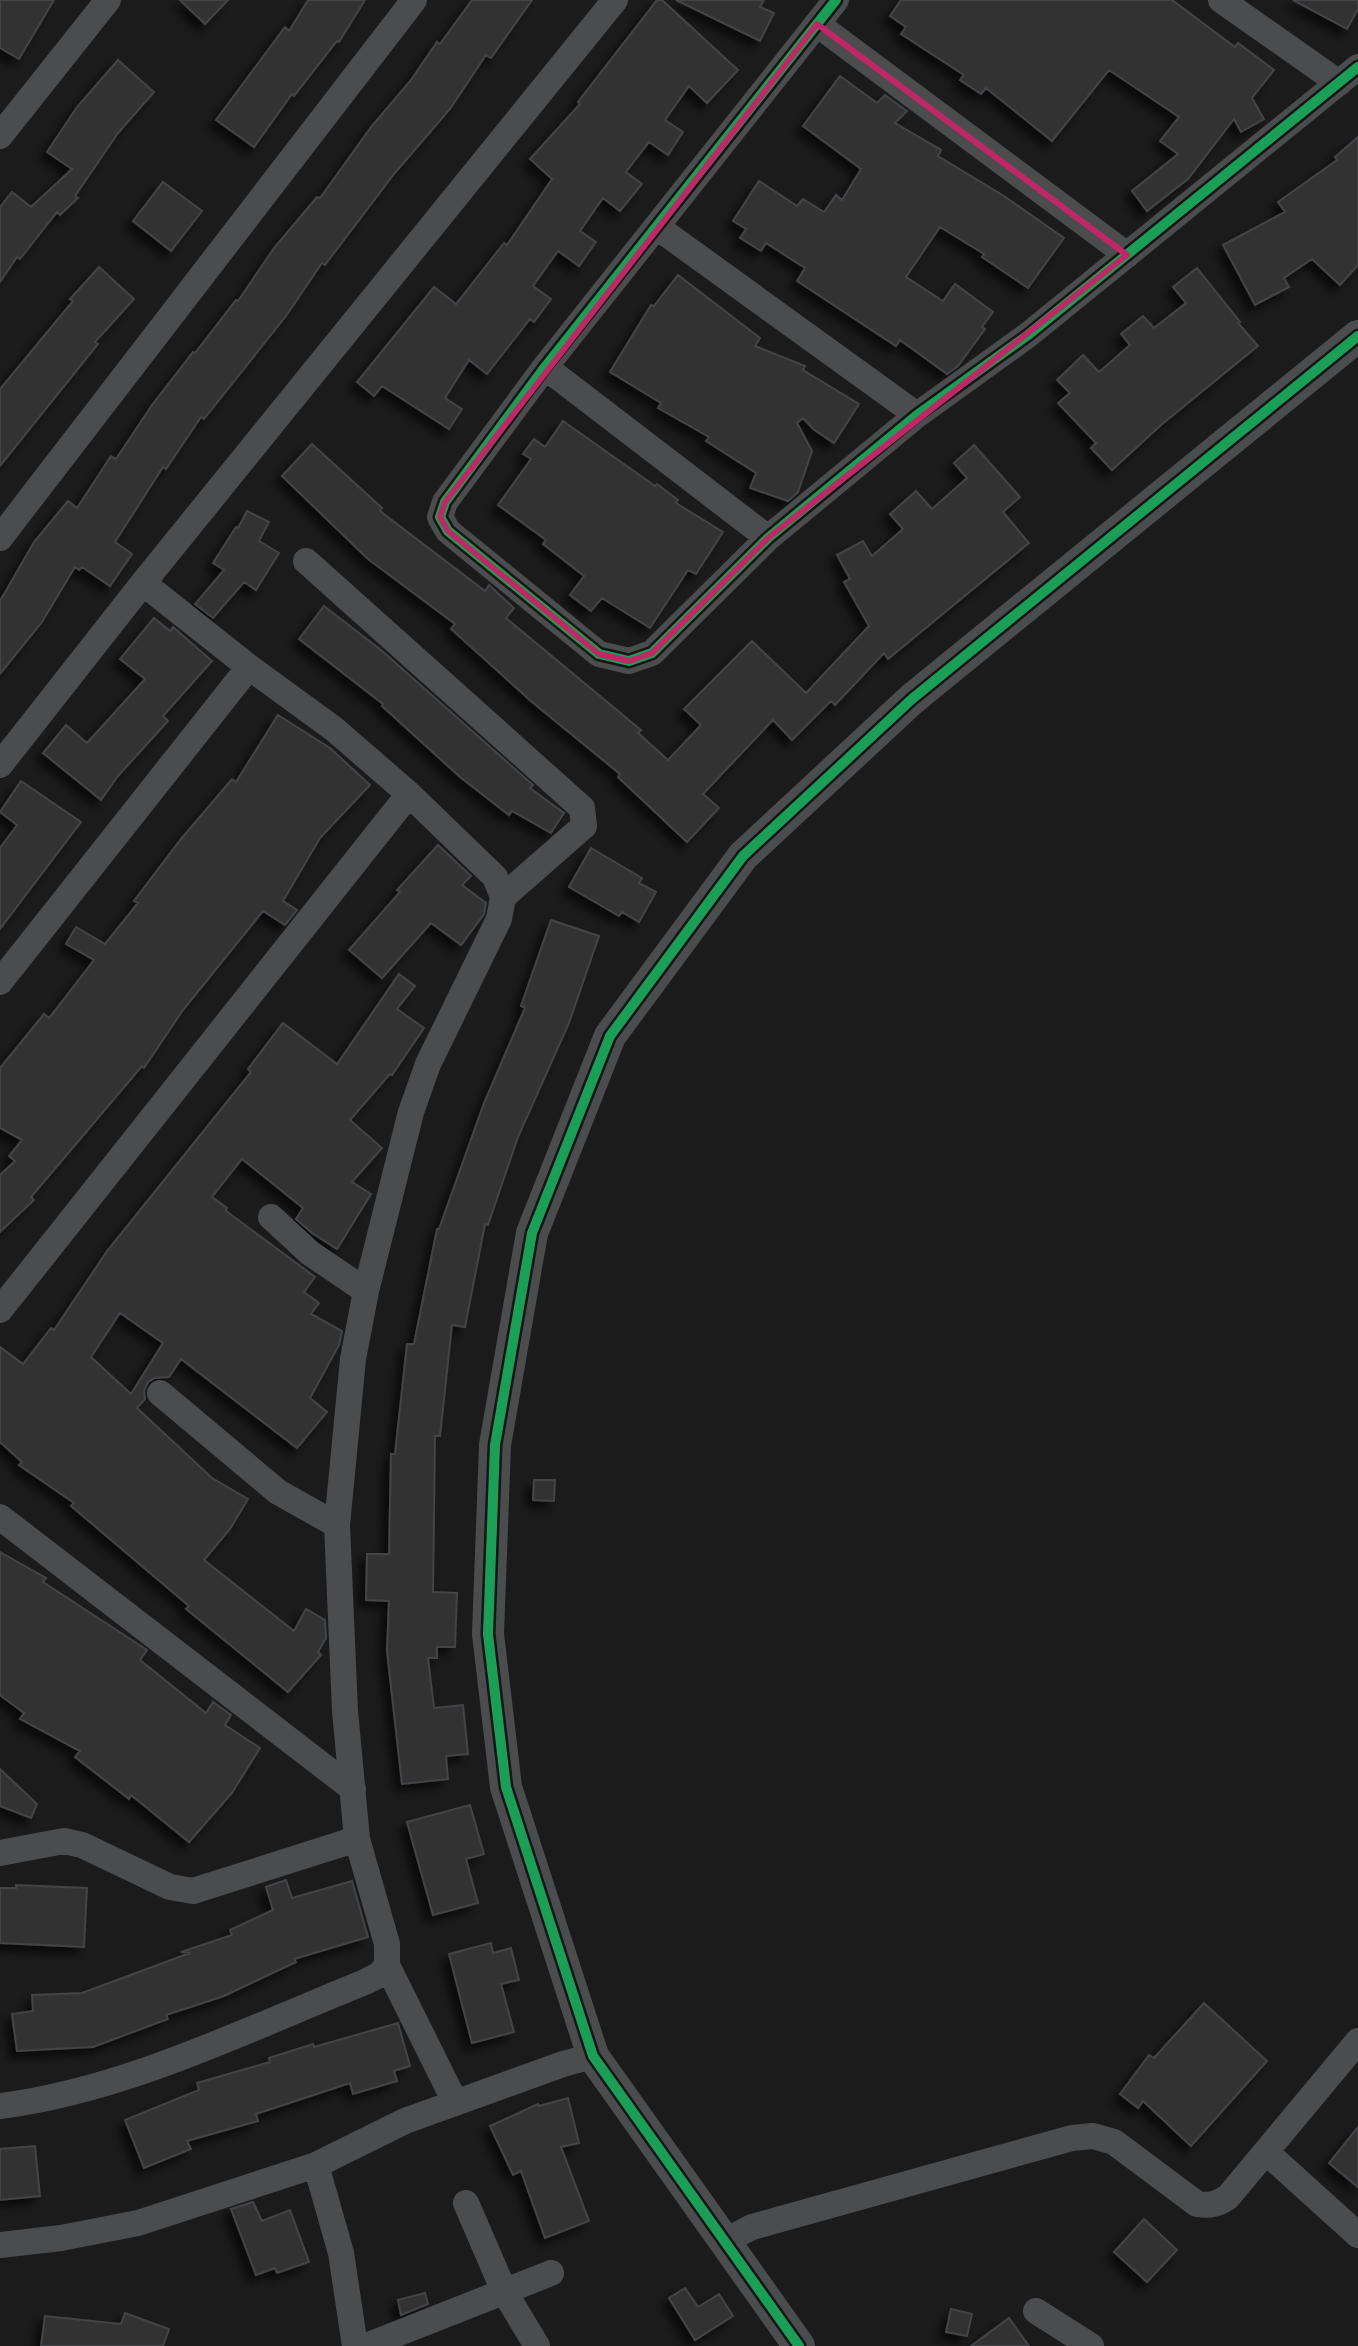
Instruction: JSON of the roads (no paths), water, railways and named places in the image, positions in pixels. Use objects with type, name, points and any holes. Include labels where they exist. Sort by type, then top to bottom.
[{"type":"street","points":[[0,136],[108,0]]},
{"type":"street","points":[[0,538],[414,0]]},
{"type":"street","points":[[0,765],[143,583],[615,0]]},
{"type":"street","points":[[836,0],[545,367],[445,502],[440,517],[448,531],[599,654],[629,661],[652,653],[768,538],[917,415],[1028,335],[1349,75],[1221,0]]},
{"type":"street","points":[[817,24],[1127,255]]},
{"type":"street","points":[[657,227],[917,415]]},
{"type":"street","points":[[799,2346],[593,2056],[506,1787],[488,1634],[495,1445],[532,1233],[610,1036],[743,856],[912,699],[1358,336]]},
{"type":"street","points":[[545,367],[768,538]]},
{"type":"street","points":[[306,561],[582,808],[584,826],[503,897]]},
{"type":"street","points":[[143,583],[334,729],[409,794],[495,877],[503,897],[499,919],[428,1064],[411,1112],[366,1291],[353,1359],[337,1525],[345,1711],[357,1839],[387,1944],[387,1965],[455,2102]]},
{"type":"street","points":[[0,982],[249,667]]},
{"type":"street","points":[[0,1310],[409,794]]},
{"type":"street","points":[[271,1217],[310,1253],[366,1291]]},
{"type":"street","points":[[160,1393],[278,1492],[337,1525]]},
{"type":"street","points":[[0,1517],[353,1789]]},
{"type":"street","points":[[0,1853],[64,1841],[82,1845],[170,1887],[193,1891],[357,1839]]},
{"type":"street","points":[[0,2106],[44,2100],[112,2082],[365,1982],[379,1975],[387,1965]]},
{"type":"street","points":[[725,2241],[752,2227],[1072,2138],[1093,2136],[1114,2142],[1197,2204],[1208,2206],[1228,2197],[1358,2041]]},
{"type":"street","points":[[0,2245],[61,2238],[138,2223],[316,2165],[405,2121],[593,2056]]},
{"type":"street","points":[[1266,2152],[1358,2235]]},
{"type":"street","points":[[316,2165],[341,2253],[355,2346]]},
{"type":"street","points":[[466,2203],[504,2291],[537,2346]]},
{"type":"street","points":[[366,2346],[551,2273]]},
{"type":"street","points":[[1036,2311],[1091,2346]]}]
